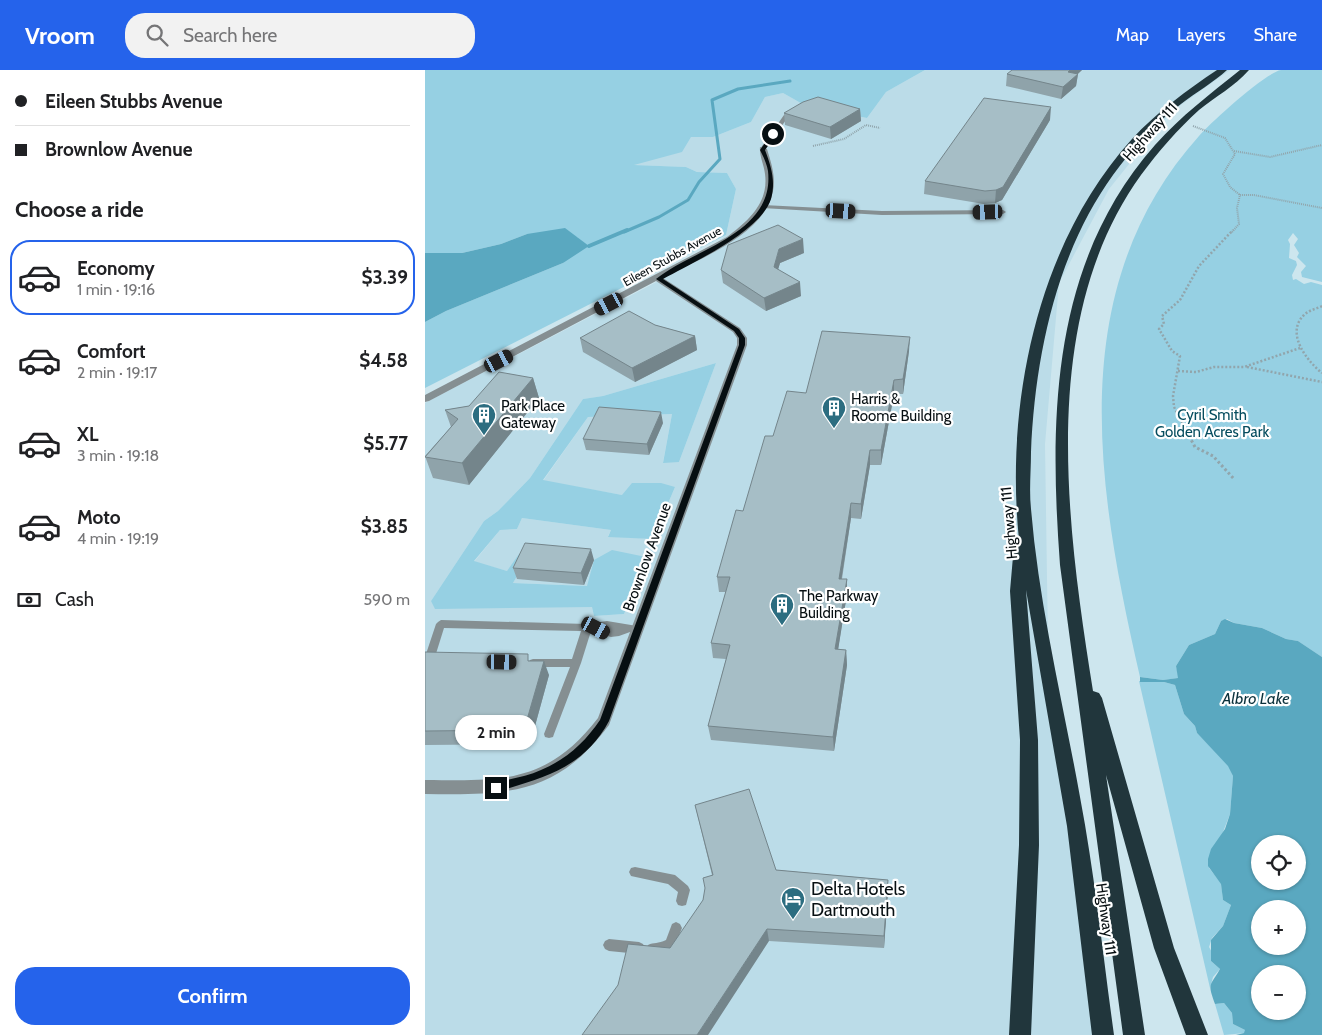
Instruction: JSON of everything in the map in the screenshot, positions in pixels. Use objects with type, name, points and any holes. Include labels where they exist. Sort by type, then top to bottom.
[{"type":"highway","points":[[1161,116],[1179,92],[1209,70]]},
{"type":"highway","name":"Highway 111","points":[[1103,1035],[1071,800],[1041,638],[1023,511],[1024,427],[1027,398],[1038,341],[1050,295],[1065,255],[1092,201],[1134,142],[1161,116],[1223,70]]},
{"type":"highway","name":"Highway 111","points":[[1134,1035],[1078,644],[1062,481],[1062,399],[1072,322],[1101,237],[1116,208],[1135,177],[1182,121],[1245,70]]},
{"type":"highway","points":[[1234,80],[1253,70]]},
{"type":"highway","points":[[1020,1035],[1029,845],[1029,740],[1018,591],[1023,511]]},
{"type":"highway","points":[[1078,644],[1164,948],[1197,1035]]},
{"type":"street","name":"Eileen Stubbs Avenue","points":[[425,400],[659,279],[730,239],[757,216],[768,199],[771,171],[763,150]]},
{"type":"street","name":"Brownlow Avenue","points":[[425,787],[496,788],[544,774],[576,755],[592,739],[604,721],[632,630],[742,345],[742,338],[737,330],[659,279]]},
{"type":"lane","points":[[763,150],[786,116],[795,109],[800,110]]},
{"type":"lane","points":[[763,207],[882,213],[1003,212]]},
{"type":"lane","points":[[438,662],[428,662],[441,624],[591,628],[605,633],[619,634],[632,630]]},
{"type":"lane","points":[[549,734],[591,628]]},
{"type":"lane","points":[[527,663],[577,663]]},
{"type":"lane","points":[[635,872],[671,879],[685,890],[682,901]]},
{"type":"lane","points":[[609,945],[658,950],[670,944],[676,928]]},
{"type":"path","points":[[1182,121],[1225,138],[1235,154],[1223,174],[1230,187],[1240,195],[1254,195],[1322,208]]},
{"type":"path","points":[[813,146],[843,139],[866,125],[880,128]]},
{"type":"path","points":[[1233,151],[1270,157],[1322,145]]},
{"type":"path","points":[[1234,479],[1213,456],[1195,447],[1179,413],[1174,407],[1173,396],[1180,356],[1172,351],[1159,329],[1164,324],[1162,316],[1180,300],[1199,266],[1239,224],[1237,208],[1240,195]]},
{"type":"path","points":[[1322,306],[1303,315],[1298,323],[1298,345],[1314,367],[1322,373]]},
{"type":"path","points":[[1244,367],[1300,348]]},
{"type":"path","points":[[1178,370],[1197,372],[1214,367],[1244,367],[1322,382]]},
{"type":"shaded area","points":[[925,70],[1230,70],[1171,112],[1109,189],[1059,283],[1045,444],[1048,644],[1112,1035],[425,1035],[425,403],[691,264],[726,235],[736,189],[727,173],[697,172],[686,167],[633,165],[691,137],[713,137],[751,122],[765,97],[783,93],[806,106],[867,118],[886,92]],"holes":[[[716,363],[679,462],[663,462],[672,414],[588,417],[543,481],[622,495],[675,487],[653,539],[608,536],[611,530],[522,518],[517,529],[500,530],[474,562],[507,571],[527,559],[513,583],[588,586],[594,560],[645,557],[624,614],[594,616],[592,607],[431,601],[484,521],[498,511],[530,478],[583,399],[603,396]]]},
{"type":"green space","points":[[425,70],[925,70],[886,92],[867,118],[806,106],[783,93],[765,97],[751,122],[713,137],[691,137],[682,152],[634,165],[686,167],[697,172],[727,173],[736,189],[726,235],[425,388],[425,322],[446,311],[563,263],[578,238],[574,236],[527,234],[501,244],[462,253],[425,253]]},
{"type":"green space","name":"Cyril Smith Golden Acres Park","points":[[1281,70],[1322,70],[1322,282],[1302,277],[1301,272],[1306,266],[1297,257],[1299,253],[1294,245],[1298,239],[1293,233],[1288,240],[1290,244],[1289,258],[1296,261],[1297,265],[1292,275],[1293,280],[1296,279],[1304,284],[1311,282],[1322,285],[1322,657],[1298,641],[1286,639],[1262,628],[1234,623],[1227,619],[1221,621],[1215,634],[1189,645],[1176,666],[1179,678],[1163,680],[1140,677],[1112,536],[1104,466],[1102,395],[1109,326],[1126,260],[1155,196],[1199,136],[1215,120],[1273,73]]},
{"type":"green space","points":[[716,363],[679,462],[663,463],[672,414],[588,417],[543,480],[622,495],[632,483],[661,483],[675,487],[653,539],[608,537],[611,530],[522,518],[517,529],[500,530],[474,561],[507,571],[519,554],[527,559],[513,583],[587,586],[594,560],[612,550],[646,557],[624,614],[594,616],[592,607],[435,609],[431,601],[484,521],[498,511],[530,478],[583,399],[603,396]]},
{"type":"green space","points":[[1139,681],[1164,682],[1175,685],[1184,714],[1195,726],[1197,733],[1229,766],[1233,776],[1230,814],[1209,868],[1221,883],[1223,900],[1231,905],[1223,926],[1212,938],[1209,947],[1213,954],[1211,961],[1220,969],[1213,977],[1210,988]]},
{"type":"green space","points":[[1224,1003],[1232,1013],[1233,1024],[1245,1030],[1245,1033],[1224,1035],[1215,1004]]},
{"type":"water","points":[[565,228],[589,246],[563,263],[446,311],[425,322],[425,253],[462,253],[501,244],[527,234]]},
{"type":"water","name":"Albro Lake","points":[[1225,619],[1234,623],[1262,628],[1286,639],[1298,641],[1322,657],[1322,1035],[1236,1035],[1244,1033],[1245,1030],[1233,1024],[1232,1013],[1224,1003],[1215,1004],[1211,992],[1212,982],[1220,969],[1211,961],[1211,940],[1223,926],[1231,905],[1223,900],[1221,884],[1208,866],[1208,859],[1211,849],[1225,829],[1230,814],[1233,776],[1228,766],[1197,733],[1195,726],[1184,714],[1175,685],[1164,682],[1140,682],[1140,677],[1163,680],[1178,678],[1176,666],[1189,645],[1215,634],[1221,621]]},
{"type":"building","points":[[1012,70],[1070,70],[1068,72],[1078,74],[1063,87],[1007,74]]},
{"type":"building","points":[[818,97],[860,109],[830,127],[784,113],[803,102]]},
{"type":"building","points":[[984,98],[1051,107],[1003,187],[985,191],[925,181]]},
{"type":"building","points":[[778,225],[803,239],[779,249],[774,267],[800,282],[764,298],[721,270],[728,245]]},
{"type":"building","points":[[629,311],[655,325],[695,336],[632,368],[580,338]]},
{"type":"building","points":[[822,331],[910,337],[903,379],[894,380],[881,450],[870,450],[861,504],[851,503],[839,579],[847,579],[835,649],[846,650],[833,737],[708,726],[730,645],[711,643],[730,577],[717,577],[736,510],[743,511],[765,436],[773,436],[787,391],[806,393]]},
{"type":"building","points":[[499,372],[533,378],[462,463],[425,457],[458,419],[445,410],[469,406]]},
{"type":"building","points":[[599,407],[661,412],[647,444],[583,439]]},
{"type":"building","points":[[525,543],[591,549],[581,573],[513,568]]},
{"type":"building","points":[[425,652],[528,654],[528,661],[544,661],[524,730],[425,731]]},
{"type":"building","name":"Delta Hotels Dartmouth","points":[[749,789],[776,870],[888,880],[884,936],[767,929],[697,1035],[582,1035],[618,985],[628,944],[670,948],[703,900],[705,888],[703,878],[713,875],[695,805]]},
{"type":"waterway","points":[[624,232],[659,217],[688,200],[699,182],[720,159],[712,100],[738,89],[790,81]]},
{"type":"waterway","points":[[589,246],[627,230]]},
{"type":"place","name":"Harris & Roome Building","points":[[834,429]]},
{"type":"place","name":"Park Place Gateway","points":[[484,436]]},
{"type":"place","name":"The Parkway Building","points":[[782,626]]},
{"type":"place","name":"Delta Hotels Dartmouth","points":[[793,920]]},
{"type":"route","points":[[496,788],[544,774],[576,755],[592,739],[604,721],[742,345],[742,338],[737,330],[659,279],[730,239],[757,216],[768,199],[771,171],[763,150],[773,134]]}]
